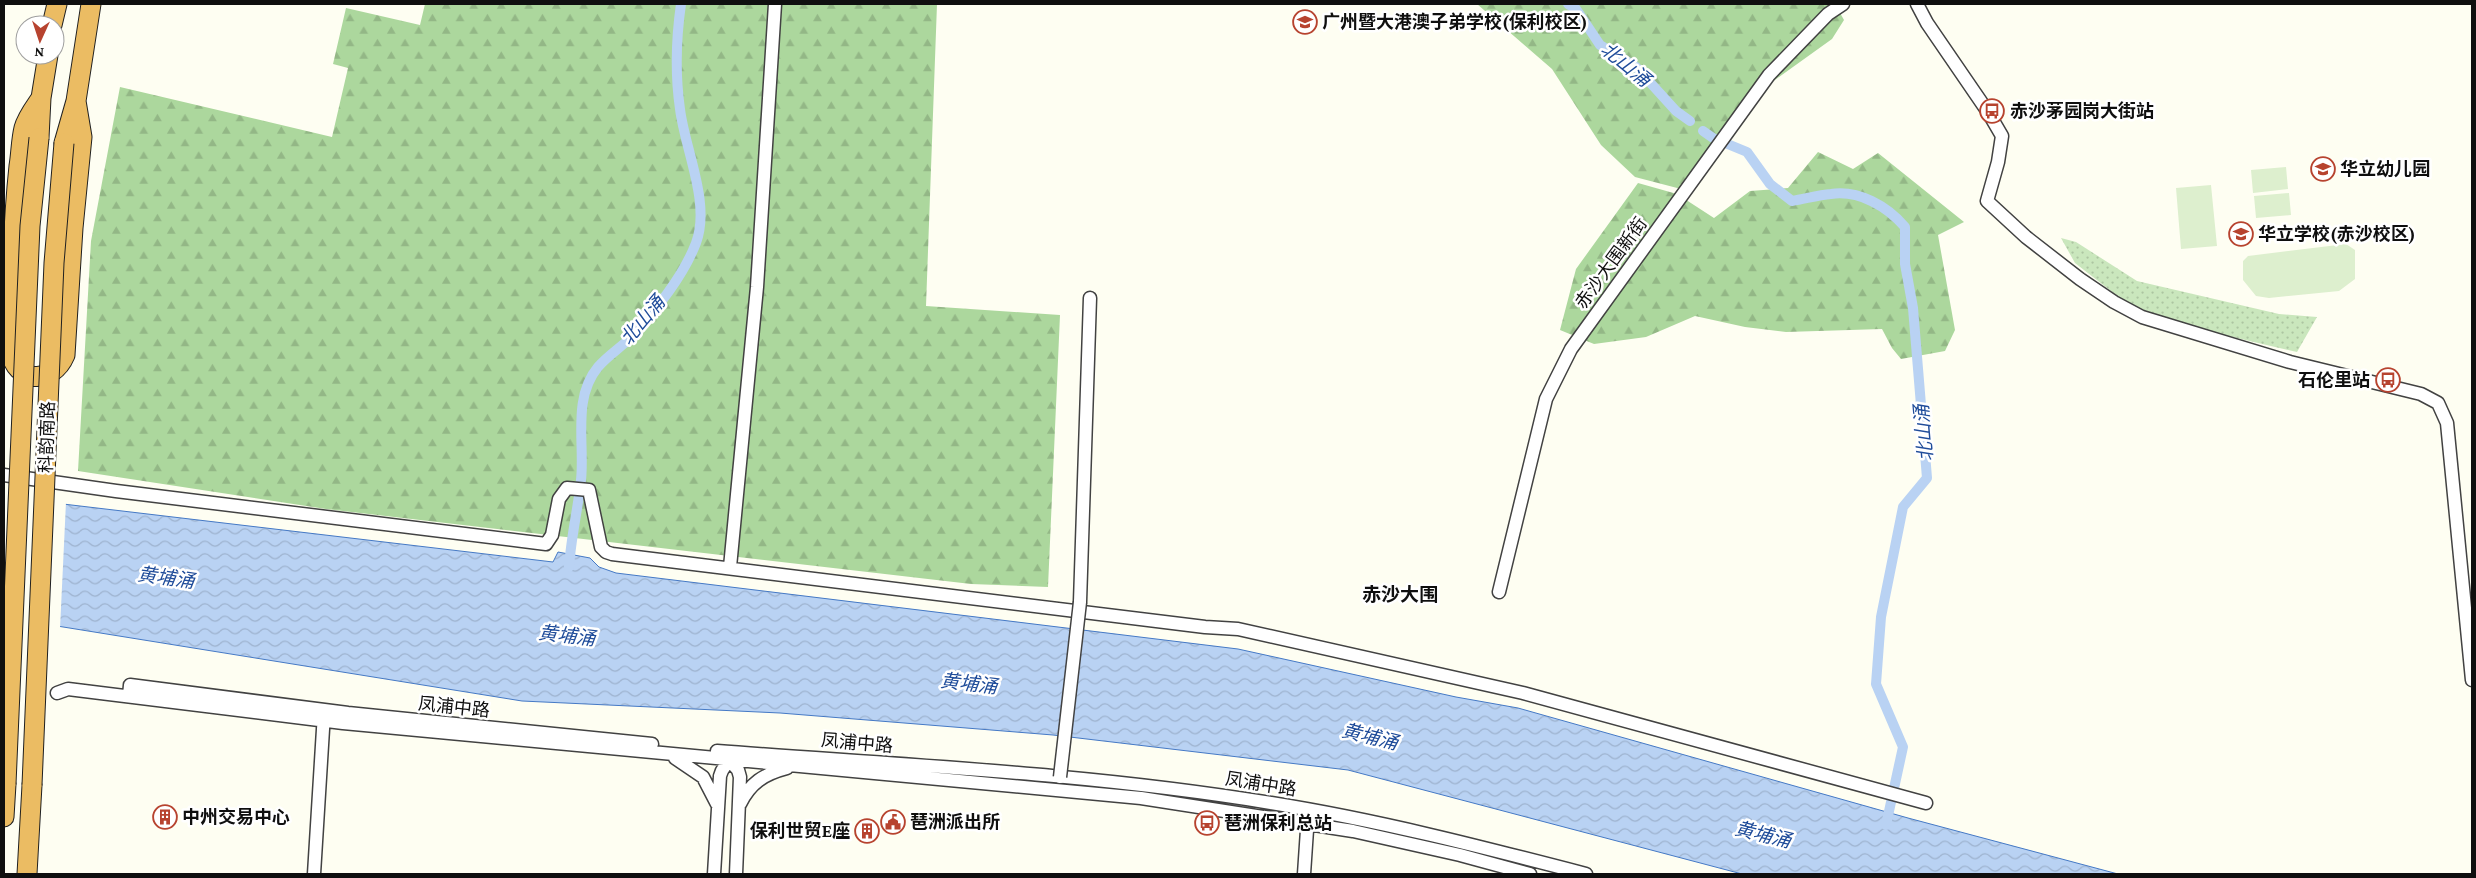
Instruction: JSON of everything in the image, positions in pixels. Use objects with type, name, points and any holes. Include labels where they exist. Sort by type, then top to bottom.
[{"type":"highway","name":"科韵南路","points":[[26,874],[30,832],[54,263],[64,143],[76,101],[91,4]]},
{"type":"highway","name":"科韵南路","points":[[4,817],[30,226],[41,98],[46,65]]},
{"type":"highway","points":[[41,98],[26,123],[23,136],[15,208],[9,339],[13,363],[20,371],[37,377],[45,376],[55,371],[61,365],[65,355],[73,228],[82,137],[76,101]]},
{"type":"highway","points":[[30,832],[35,874]]},
{"type":"street","points":[[730,568],[757,287],[775,4]]},
{"type":"street","name":"赤沙大围新街","points":[[1499,592],[1546,399],[1571,349],[1769,75],[1828,14],[1843,4]]},
{"type":"street","points":[[1917,4],[1931,29],[2000,132],[2001,149],[1987,201],[2052,258],[2114,302],[2142,317],[2290,362],[2420,394],[2438,403],[2447,423],[2472,680]]},
{"type":"street","points":[[1060,777],[1080,602],[1090,298]]},
{"type":"street","points":[[4,475],[116,491],[546,544],[552,535],[559,499],[567,488],[588,490],[597,535],[601,546],[606,552],[1238,629],[1523,693],[1926,804]]},
{"type":"street","name":"凤浦中路","points":[[57,693],[68,690],[668,754],[1141,798],[1308,823],[1419,846],[1530,874]]},
{"type":"street","points":[[314,874],[324,716]]},
{"type":"street","name":"凤浦中路","points":[[324,716],[711,750],[1060,777],[1158,787],[1308,810],[1432,834],[1586,874]]},
{"type":"street","points":[[711,750],[730,760],[740,776],[736,874]]},
{"type":"street","points":[[714,874],[721,770],[730,760],[752,753]]},
{"type":"street","points":[[668,754],[690,766],[703,777],[718,806]]},
{"type":"street","points":[[738,807],[744,794],[760,778],[793,766]]},
{"type":"street","points":[[1304,874],[1308,810]]},
{"type":"green space","points":[[425,4],[937,4],[926,306],[1060,315],[1048,587],[971,584],[326,509],[78,471],[91,241],[120,87],[332,137],[348,68],[333,64],[346,8],[420,25]]},
{"type":"green space","points":[[1477,4],[1835,4],[1844,20],[1832,39],[1747,100],[1681,189],[1635,177],[1601,145],[1552,69]]},
{"type":"green space","points":[[1818,152],[1853,169],[1878,153],[1964,222],[1938,235],[1955,330],[1945,351],[1901,359],[1892,348],[1882,329],[1786,332],[1745,327],[1695,316],[1646,337],[1594,344],[1560,330],[1576,269],[1638,183],[1677,194],[1714,218],[1750,191],[1788,188]]},
{"type":"green space","points":[[2286,167],[2288,189],[2253,193],[2251,170]]},
{"type":"green space","points":[[2211,185],[2217,246],[2181,249],[2176,188]]},
{"type":"green space","points":[[2289,193],[2291,215],[2256,218],[2254,196]]},
{"type":"green space","points":[[2061,238],[2076,242],[2137,281],[2279,314],[2317,317],[2297,352],[2207,331],[2129,305],[2075,263]]},
{"type":"green space","points":[[2346,244],[2355,250],[2355,279],[2339,291],[2269,298],[2256,296],[2243,280],[2243,261],[2248,256]]},
{"type":"water","name":"黄埔涌","points":[[4,497],[553,562],[558,552],[590,558],[599,567],[616,573],[1238,649],[1456,697],[1518,708],[1908,818],[2118,874],[1742,874],[1348,770],[1053,735],[780,713],[522,701],[57,626]]},
{"type":"pier","points":[[4,495],[66,502],[60,629],[4,621]]},
{"type":"waterway","name":"北山涌","points":[[569,567],[581,480],[582,407],[590,379],[598,367],[641,326],[676,281],[691,256],[700,227],[701,211],[696,176],[678,96],[677,56],[681,4]]},
{"type":"waterway","name":"北山涌","points":[[1568,4],[1576,9],[1600,45],[1636,67],[1676,111],[1690,121]]},
{"type":"waterway","name":"北山涌","points":[[1703,131],[1713,138],[1747,152],[1770,184],[1792,201],[1841,193],[1862,197],[1890,212],[1905,227],[1905,264],[1913,308],[1927,478],[1903,507],[1881,617],[1876,684],[1903,747],[1886,825]]},
{"type":"place","name":"广州暨大港澳子弟学校(保利校区)","points":[[1305,22]]},
{"type":"place","name":"赤沙茅园岗大街站","points":[[1992,111]]},
{"type":"place","name":"华立幼儿园","points":[[2323,169]]},
{"type":"place","name":"华立学校(赤沙校区)","points":[[2241,234]]},
{"type":"place","name":"石伦里站","points":[[2388,380]]},
{"type":"place","name":"中州交易中心","points":[[165,817]]},
{"type":"place","name":"琶洲派出所","points":[[893,822]]},
{"type":"place","name":"琶洲保利总站","points":[[1207,823]]},
{"type":"place","name":"保利世贸E座","points":[[867,831]]},
{"type":"district","name":"赤沙大围","points":[[1400,594]]}]
